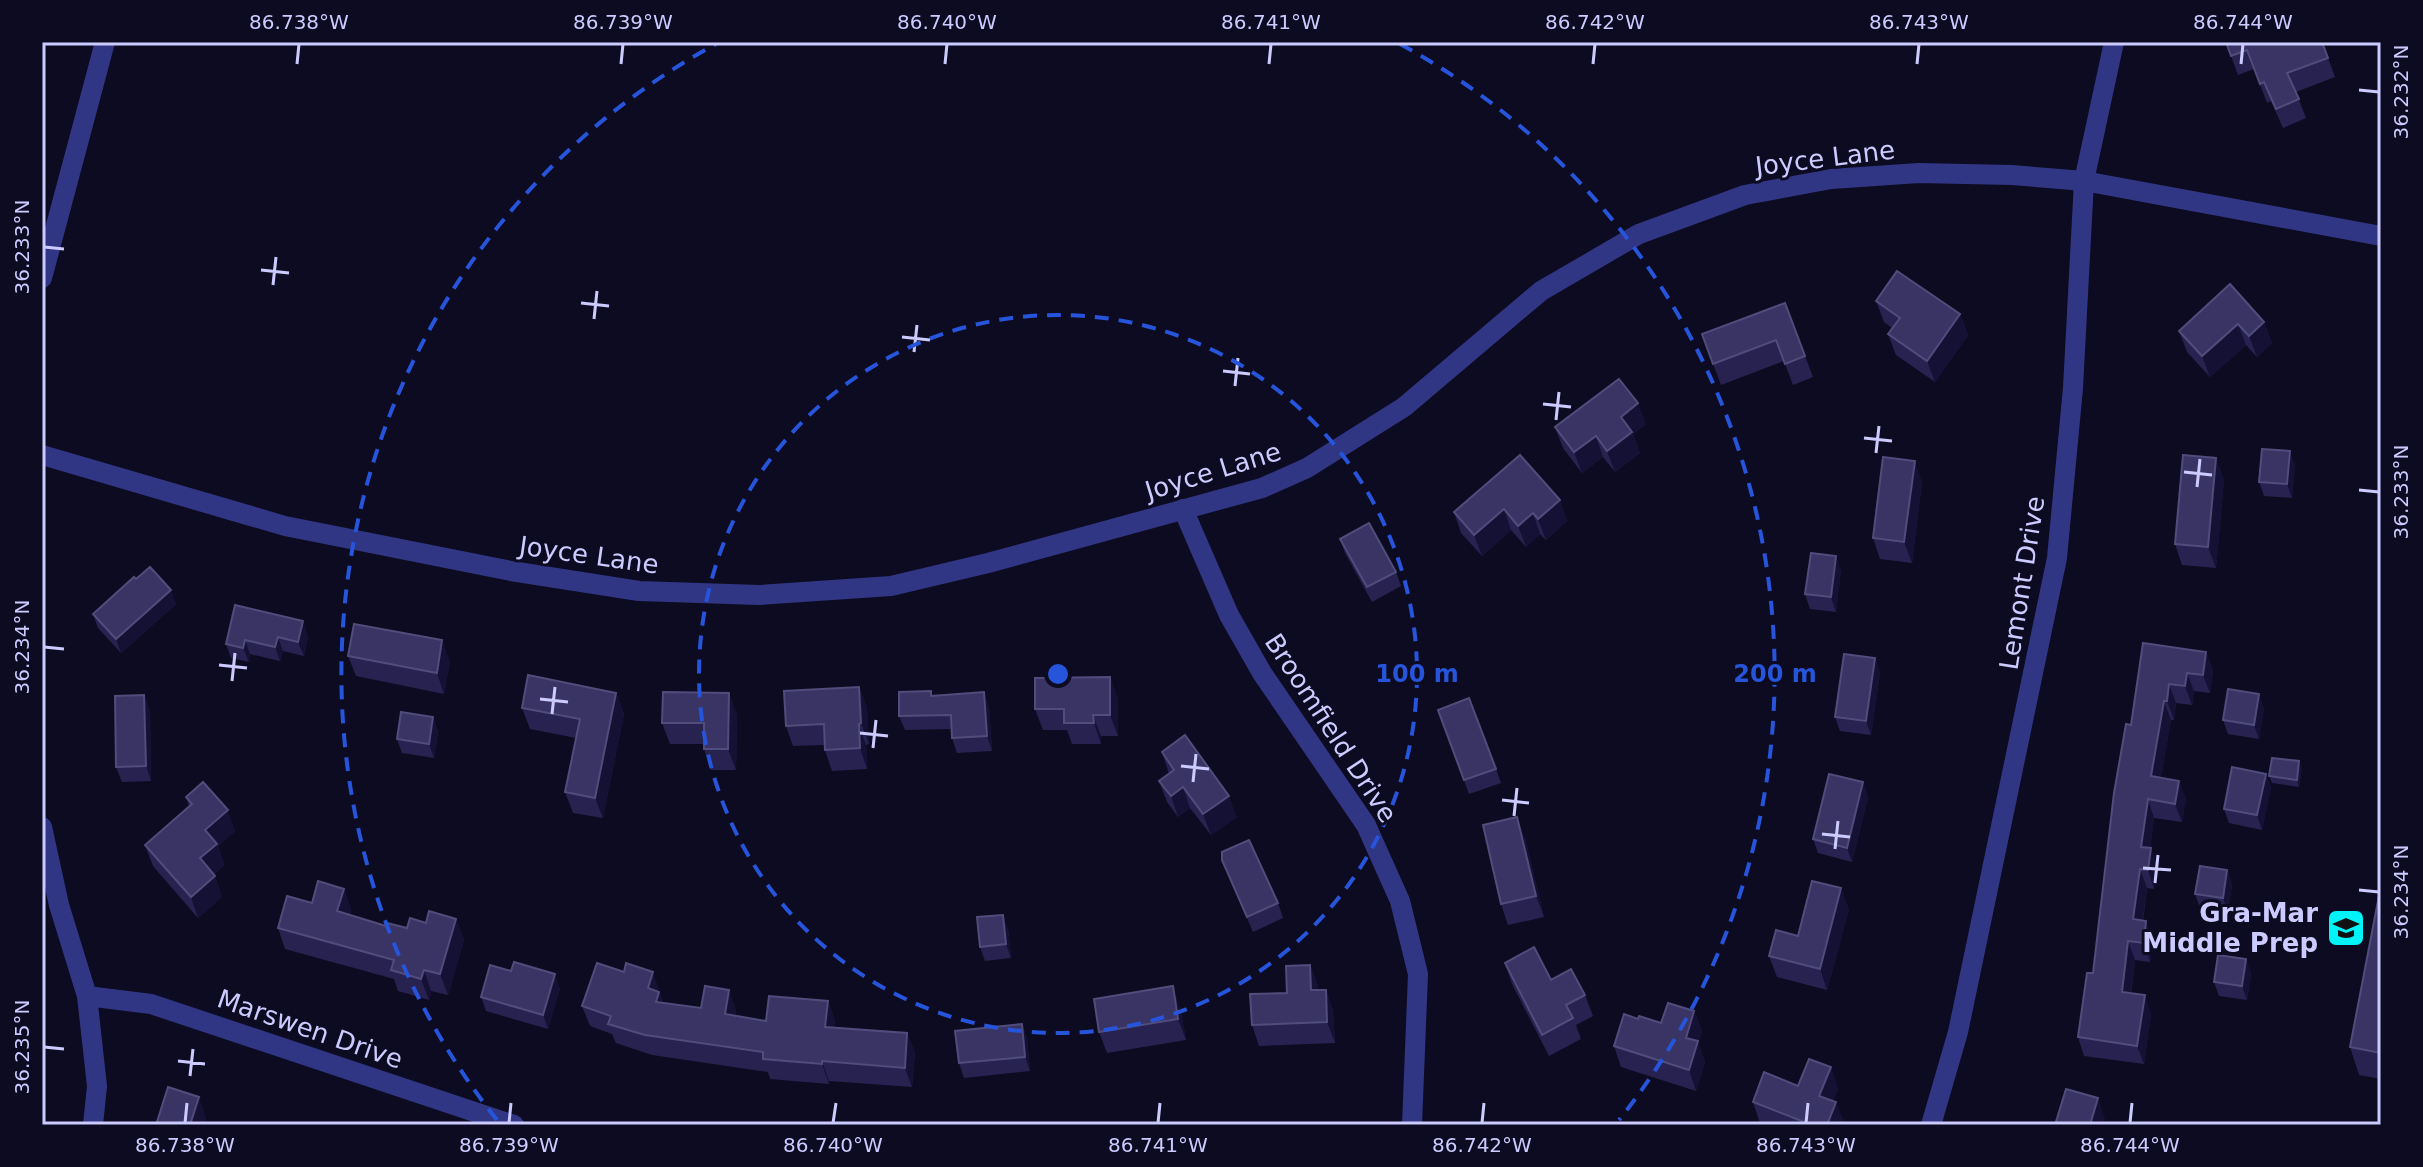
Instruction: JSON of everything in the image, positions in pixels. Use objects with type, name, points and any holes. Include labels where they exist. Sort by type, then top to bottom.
[{"type":"street","points":[[42,278],[105,42]]},
{"type":"street","name":"Lemont Drive","points":[[1931,1125],[1958,1032],[2057,558],[2073,388],[2084,181],[2114,42]]},
{"type":"street","name":"Joyce Lane","points":[[42,455],[285,526],[511,571],[639,591],[759,595],[891,586],[988,563],[1262,488],[1307,468],[1404,407],[1541,291],[1639,234],[1745,195],[1831,179],[1919,173],[2012,175],[2084,181],[2381,236]]},
{"type":"street","name":"Broomfield Drive","points":[[1183,509],[1229,615],[1262,673],[1366,825],[1400,901],[1418,974],[1412,1125]]},
{"type":"street","points":[[42,827],[59,905],[87,996],[97,1086],[93,1125]]},
{"type":"street","name":"Marswen Drive","points":[[87,996],[151,1004],[514,1125]]},
{"type":"building","points":[[2226,42],[2322,42],[2328,58],[2287,73],[2299,99],[2276,109],[2264,82],[2260,84],[2247,50],[2231,56]]},
{"type":"building","points":[[1897,271],[1960,314],[1927,361],[1888,334],[1900,318],[1876,301]]},
{"type":"building","points":[[2230,284],[2264,322],[2249,336],[2238,324],[2202,356],[2179,331]]},
{"type":"building","points":[[1785,303],[1805,356],[1785,364],[1776,340],[1713,364],[1702,334]]},
{"type":"building","points":[[1619,379],[1638,403],[1621,417],[1632,432],[1607,451],[1596,436],[1574,452],[1555,427]]},
{"type":"building","points":[[2262,449],[2290,451],[2287,484],[2259,482]]},
{"type":"building","points":[[1520,455],[1560,500],[1538,519],[1533,513],[1518,526],[1504,509],[1474,535],[1454,512]]},
{"type":"building","points":[[2183,455],[2216,458],[2208,547],[2175,544]]},
{"type":"building","points":[[1883,457],[1915,461],[1904,542],[1873,538]]},
{"type":"building","points":[[1369,523],[1396,572],[1367,587],[1340,539]]},
{"type":"building","points":[[1811,553],[1836,556],[1831,597],[1805,594]]},
{"type":"building","points":[[150,567],[171,590],[116,639],[93,614],[134,577],[136,579]]},
{"type":"building","points":[[235,605],[303,621],[298,642],[278,637],[275,647],[245,640],[243,648],[226,644]]},
{"type":"building","points":[[354,624],[442,640],[437,673],[348,656]]},
{"type":"building","points":[[2143,643],[2206,652],[2203,675],[2187,673],[2185,686],[2169,684],[2167,701],[2164,701],[2151,776],[2179,781],[2175,804],[2148,799],[2141,847],[2151,848],[2148,870],[2140,869],[2133,919],[2146,921],[2144,943],[2128,941],[2122,992],[2145,995],[2137,1046],[2078,1037],[2087,973],[2093,973],[2114,793],[2126,724],[2131,725]]},
{"type":"building","points":[[1844,654],[1875,658],[1866,721],[1835,717]]},
{"type":"building","points":[[528,675],[616,693],[595,798],[565,792],[580,719],[522,708]]},
{"type":"building","points":[[1110,677],[1110,715],[1093,715],[1094,723],[1064,723],[1064,709],[1035,709],[1035,678]]},
{"type":"building","points":[[859,687],[860,748],[825,750],[824,724],[786,726],[784,691]]},
{"type":"building","points":[[2228,689],[2259,694],[2254,725],[2223,720]]},
{"type":"building","points":[[931,691],[931,696],[984,692],[987,736],[952,738],[951,715],[899,716],[899,692]]},
{"type":"building","points":[[663,692],[729,693],[728,749],[704,749],[704,723],[662,723]]},
{"type":"building","points":[[144,695],[146,766],[116,767],[115,696]]},
{"type":"building","points":[[1469,698],[1496,769],[1464,780],[1438,710]]},
{"type":"building","points":[[401,712],[433,717],[429,744],[397,739]]},
{"type":"building","points":[[1185,735],[1229,796],[1203,814],[1183,787],[1171,796],[1159,781],[1174,770],[1162,752]]},
{"type":"building","points":[[2272,758],[2299,761],[2297,780],[2269,776]]},
{"type":"building","points":[[2232,767],[2266,774],[2257,815],[2224,809]]},
{"type":"building","points":[[1829,774],[1863,782],[1847,848],[1813,839]]},
{"type":"building","points":[[203,782],[228,810],[205,830],[217,844],[200,858],[215,876],[191,897],[145,845],[192,804],[186,797]]},
{"type":"building","points":[[1517,817],[1536,896],[1501,904],[1483,825]]},
{"type":"building","points":[[1249,840],[1278,903],[1247,917],[1222,860],[1222,852]]},
{"type":"building","points":[[2200,866],[2227,870],[2223,898],[2195,894]]},
{"type":"building","points":[[318,881],[344,889],[337,911],[386,926],[387,923],[407,928],[410,918],[426,923],[429,911],[456,919],[440,974],[424,970],[421,979],[391,970],[394,960],[278,928],[287,896],[312,903]]},
{"type":"building","points":[[1812,881],[1841,888],[1820,969],[1769,956],[1776,930],[1798,936]]},
{"type":"building","points":[[2381,885],[2381,1053],[2350,1047]]},
{"type":"building","points":[[1003,915],[1006,944],[980,947],[977,917]]},
{"type":"building","points":[[1534,947],[1551,980],[1571,969],[1585,995],[1566,1005],[1573,1018],[1542,1035],[1505,963]]},
{"type":"building","points":[[2218,955],[2246,959],[2242,986],[2214,982]]},
{"type":"building","points":[[514,962],[555,974],[543,1015],[481,997],[490,965],[511,971]]},
{"type":"building","points":[[597,963],[624,972],[626,963],[653,972],[648,988],[659,992],[656,1002],[701,1008],[705,986],[729,990],[725,1014],[766,1021],[769,996],[828,1001],[825,1027],[907,1033],[905,1068],[763,1059],[763,1052],[645,1035],[608,1024],[611,1016],[582,1006]]},
{"type":"building","points":[[1310,965],[1311,990],[1326,990],[1327,1022],[1252,1025],[1250,994],[1287,993],[1286,966]]},
{"type":"building","points":[[1173,986],[1178,1019],[1099,1032],[1094,999]]},
{"type":"building","points":[[1668,1003],[1694,1011],[1686,1038],[1698,1041],[1689,1070],[1614,1046],[1624,1014],[1661,1023]]},
{"type":"building","points":[[1022,1024],[1025,1057],[959,1063],[955,1031]]},
{"type":"building","points":[[1809,1059],[1831,1067],[1819,1096],[1836,1102],[1827,1125],[1812,1125],[1753,1102],[1764,1072],[1798,1086]]},
{"type":"building","points":[[168,1087],[199,1097],[190,1125],[156,1125]]},
{"type":"building","points":[[2066,1089],[2098,1098],[2090,1125],[2055,1125]]},
{"type":"place","name":"Gra-Mar Middle Prep","points":[[2346,928]]}]
